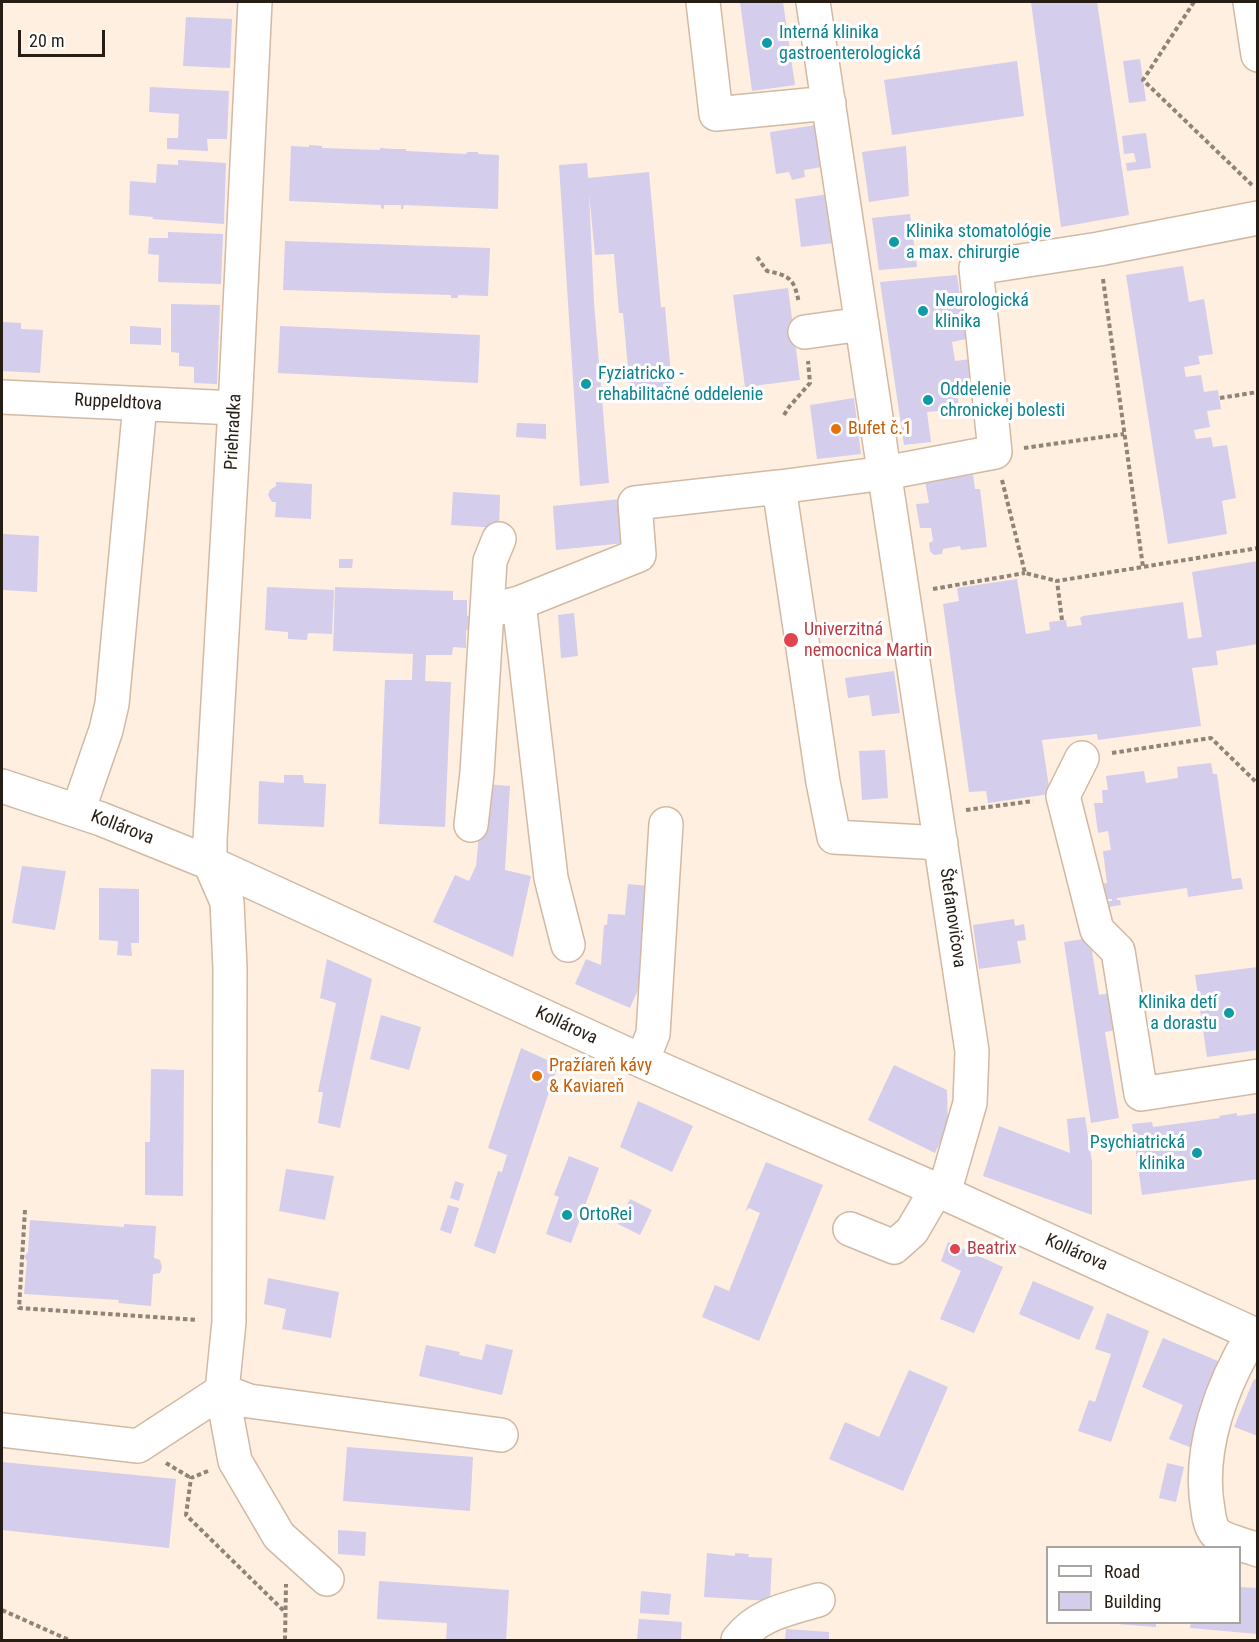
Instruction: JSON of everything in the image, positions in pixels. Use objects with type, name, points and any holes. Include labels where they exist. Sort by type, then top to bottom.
[{"type":"street","name":"Priehradka","points":[[210,863],[255,2]]},
{"type":"street","points":[[703,2],[716,114],[829,103]]},
{"type":"street","name":"Štefanovičova","points":[[813,2],[972,1052],[970,1103],[940,1192],[912,1231],[894,1247],[850,1229]]},
{"type":"street","points":[[503,607],[639,555],[635,503],[885,473],[995,452],[976,268],[1099,249],[1257,218]]},
{"type":"street","points":[[805,332],[862,324]]},
{"type":"street","name":"Ruppeldtova","points":[[2,397],[235,408]]},
{"type":"street","points":[[78,811],[106,730],[112,704],[140,404]]},
{"type":"street","points":[[778,487],[823,782],[834,837],[941,843]]},
{"type":"street","points":[[499,539],[490,561],[503,607],[551,878],[568,945]]},
{"type":"street","points":[[471,825],[503,607]]},
{"type":"street","points":[[1082,758],[1064,796],[1097,930],[1118,951],[1141,1094],[1257,1076]]},
{"type":"street","name":"Kollárova","points":[[2,786],[78,811],[210,863],[642,1061],[940,1192],[1255,1335]]},
{"type":"street","points":[[642,1061],[653,1034],[666,824]]},
{"type":"street","points":[[210,863],[227,902],[229,957],[229,1322],[222,1391],[235,1461],[279,1536],[327,1579]]},
{"type":"street","points":[[1255,1335],[1236,1362],[1210,1431],[1206,1501],[1210,1523],[1217,1535],[1257,1550]]},
{"type":"street","points":[[2,1430],[138,1446],[222,1391]]},
{"type":"street","points":[[222,1391],[249,1401],[501,1435]]},
{"type":"street","points":[[738,1641],[748,1627],[770,1615],[818,1600]]},
{"type":"path","points":[[1194,2],[1143,80],[1257,191]]},
{"type":"path","points":[[1099,249],[1143,567]]},
{"type":"path","points":[[1220,398],[1257,392]]},
{"type":"path","points":[[1025,573],[995,452],[1124,434]]},
{"type":"path","points":[[924,591],[1025,573],[1056,580],[1257,548]]},
{"type":"path","points":[[1056,580],[1062,620]]},
{"type":"path","points":[[1082,758],[1211,738],[1257,784]]},
{"type":"path","points":[[958,812],[1064,796]]},
{"type":"path","points":[[25,1210],[19,1308],[229,1322]]},
{"type":"path","points":[[235,1461],[191,1478],[186,1515],[285,1612]]},
{"type":"path","points":[[285,1641],[287,1544]]},
{"type":"path","points":[[2,1610],[69,1641]]},
{"type":"building","name":"Interná klinika gastroenterologická","points":[[740,2],[783,2],[795,85],[752,91]]},
{"type":"building","points":[[1031,2],[1097,2],[1129,215],[1061,227]]},
{"type":"building","points":[[186,17],[232,19],[230,68],[183,66]]},
{"type":"building","points":[[1140,59],[1146,101],[1129,103],[1123,61]]},
{"type":"building","points":[[1017,61],[1024,116],[892,135],[884,80]]},
{"type":"building","points":[[150,87],[229,91],[227,139],[207,139],[208,151],[167,149],[167,138],[178,138],[179,114],[149,112]]},
{"type":"building","points":[[817,125],[822,167],[804,170],[805,177],[792,180],[789,172],[776,174],[770,132]]},
{"type":"building","points":[[1146,133],[1151,168],[1127,171],[1126,163],[1136,162],[1134,153],[1124,154],[1122,136]]},
{"type":"building","points":[[309,145],[322,146],[322,148],[406,149],[406,151],[466,154],[467,152],[478,152],[478,154],[499,155],[498,209],[404,205],[401,209],[401,205],[384,205],[384,209],[381,205],[289,201],[291,146],[309,147]]},
{"type":"building","points":[[906,146],[909,196],[869,202],[862,152]]},
{"type":"building","points":[[178,160],[226,163],[224,224],[152,219],[154,217],[129,215],[130,181],[156,183],[157,164],[178,165]]},
{"type":"building","points":[[587,163],[588,178],[649,172],[661,307],[665,307],[672,387],[630,390],[623,313],[619,313],[614,254],[595,255],[589,193],[594,303],[609,483],[580,486],[559,165]]},
{"type":"building","points":[[829,194],[833,243],[801,247],[795,199]]},
{"type":"building","name":"Klinika stomatológie a max. chirurgie","points":[[910,214],[917,267],[879,270],[872,218]]},
{"type":"building","points":[[168,232],[223,234],[221,284],[158,282],[159,255],[148,254],[149,238],[168,238]]},
{"type":"building","points":[[285,241],[490,248],[488,296],[458,295],[458,298],[451,298],[451,295],[283,290]]},
{"type":"building","points":[[1183,266],[1189,302],[1204,299],[1213,354],[1198,356],[1200,364],[1184,367],[1186,377],[1201,375],[1204,392],[1218,390],[1221,409],[1207,411],[1210,427],[1194,430],[1196,439],[1211,437],[1213,447],[1227,445],[1236,498],[1222,501],[1227,534],[1168,544],[1126,275]]},
{"type":"building","points":[[957,275],[966,339],[952,342],[955,361],[971,359],[975,386],[956,390],[961,414],[940,417],[938,411],[927,412],[931,442],[904,445],[880,282]]},
{"type":"building","points":[[788,288],[800,380],[745,387],[733,295]]},
{"type":"building","points":[[171,304],[220,305],[217,384],[194,383],[194,367],[179,366],[179,353],[171,352]]},
{"type":"building","points":[[2,322],[21,323],[21,329],[43,330],[40,373],[2,371]]},
{"type":"building","points":[[130,326],[161,328],[161,345],[130,344]]},
{"type":"building","points":[[280,326],[480,335],[478,383],[278,373]]},
{"type":"building","name":"Bufet č.1","points":[[854,398],[861,454],[817,459],[810,405]]},
{"type":"building","points":[[517,423],[546,424],[546,439],[516,437]]},
{"type":"building","points":[[973,475],[975,489],[980,489],[987,547],[961,550],[960,546],[943,549],[942,554],[934,555],[930,551],[929,543],[933,541],[931,528],[920,528],[916,504],[929,503],[925,481]]},
{"type":"building","points":[[276,482],[312,484],[311,519],[275,517],[276,502],[272,502],[268,495],[270,490],[276,486]]},
{"type":"building","points":[[453,492],[500,495],[499,528],[451,525]]},
{"type":"building","points":[[620,499],[625,543],[556,550],[553,506]]},
{"type":"building","points":[[2,534],[39,536],[37,592],[2,590]]},
{"type":"building","points":[[339,559],[353,559],[352,568],[339,568]]},
{"type":"building","points":[[1258,561],[1258,644],[1216,651],[1218,665],[1192,668],[1201,726],[1098,740],[1097,734],[1042,740],[1050,794],[988,803],[986,791],[969,792],[943,604],[959,601],[957,588],[1017,579],[1026,634],[1050,630],[1049,622],[1066,620],[1067,627],[1082,625],[1080,618],[1083,616],[1183,602],[1188,639],[1202,637],[1192,572]]},
{"type":"building","points":[[267,587],[334,590],[332,634],[308,633],[307,640],[288,639],[288,632],[265,630]]},
{"type":"building","points":[[335,587],[453,591],[453,600],[467,600],[467,616],[475,616],[475,630],[466,630],[466,648],[453,647],[452,655],[426,655],[425,681],[451,682],[445,827],[379,824],[385,680],[412,680],[413,654],[333,651]]},
{"type":"building","points":[[574,613],[578,656],[561,658],[558,615]]},
{"type":"building","points":[[894,671],[900,713],[872,716],[869,695],[848,698],[845,678]]},
{"type":"building","points":[[885,750],[888,798],[862,800],[859,751]]},
{"type":"building","points":[[1211,763],[1213,774],[1217,774],[1232,879],[1241,878],[1243,889],[1188,897],[1187,888],[1117,898],[1121,905],[1109,907],[1108,901],[1112,899],[1106,899],[1104,883],[1107,883],[1103,851],[1111,850],[1108,831],[1098,833],[1094,803],[1103,803],[1102,790],[1108,790],[1106,776],[1144,771],[1146,783],[1178,778],[1177,767]]},
{"type":"building","points":[[284,775],[303,775],[304,783],[326,784],[324,827],[258,824],[259,781],[284,783]]},
{"type":"building","points":[[484,784],[510,786],[505,870],[531,876],[513,957],[433,922],[455,875],[469,881],[476,866]]},
{"type":"building","points":[[22,866],[66,871],[55,930],[12,923]]},
{"type":"building","points":[[628,884],[649,886],[641,983],[630,1008],[575,984],[586,959],[601,965],[604,925],[607,925],[608,914],[625,915]]},
{"type":"building","points":[[99,888],[139,889],[139,943],[131,943],[132,956],[117,955],[118,941],[99,940]]},
{"type":"building","points":[[1014,919],[1015,926],[1024,924],[1026,940],[1017,941],[1021,963],[979,969],[973,925]]},
{"type":"building","points":[[1090,938],[1099,995],[1110,993],[1116,1030],[1105,1032],[1119,1118],[1091,1123],[1064,942]]},
{"type":"building","points":[[327,959],[372,979],[340,1128],[318,1123],[323,1092],[318,1092],[336,1003],[320,998]]},
{"type":"building","name":"Klinika detí a dorastu","points":[[1258,967],[1258,1050],[1207,1057],[1195,975]]},
{"type":"building","points":[[381,1015],[421,1027],[409,1070],[370,1059]]},
{"type":"building","points":[[521,1048],[558,1065],[495,1254],[474,1246],[498,1171],[502,1172],[507,1155],[488,1148]]},
{"type":"building","points":[[894,1065],[947,1090],[948,1126],[935,1153],[868,1120]]},
{"type":"building","points":[[151,1069],[184,1070],[183,1196],[145,1195],[145,1142],[150,1142]]},
{"type":"building","points":[[638,1101],[693,1126],[672,1172],[620,1147]]},
{"type":"building","name":"Psychiatrická klinika","points":[[1237,1113],[1237,1116],[1258,1113],[1258,1179],[1142,1195],[1132,1124],[1152,1122],[1153,1127],[1220,1118],[1219,1116]]},
{"type":"building","points":[[1085,1117],[1092,1162],[1092,1215],[983,1176],[999,1126],[1070,1153],[1067,1119]]},
{"type":"building","name":"OrtoRei","points":[[569,1156],[599,1168],[571,1243],[546,1234],[559,1197],[554,1195]]},
{"type":"building","points":[[766,1162],[823,1185],[759,1341],[702,1317],[715,1285],[729,1291],[760,1213],[749,1208],[745,1212]]},
{"type":"building","points":[[286,1169],[334,1176],[325,1220],[279,1211]]},
{"type":"building","points":[[455,1181],[464,1184],[459,1201],[450,1198]]},
{"type":"building","points":[[630,1199],[652,1210],[640,1235],[618,1224]]},
{"type":"building","points":[[448,1205],[459,1208],[451,1234],[440,1230]]},
{"type":"building","points":[[30,1220],[124,1227],[124,1224],[156,1226],[154,1258],[160,1260],[162,1267],[160,1273],[153,1274],[151,1306],[118,1303],[119,1300],[24,1294],[27,1261],[24,1257],[28,1252]]},
{"type":"building","points":[[948,1242],[1003,1267],[974,1333],[940,1319],[961,1271],[941,1261]]},
{"type":"building","points":[[268,1278],[339,1292],[331,1338],[282,1329],[286,1309],[264,1304]]},
{"type":"building","points":[[1033,1281],[1094,1307],[1079,1340],[1019,1314]]},
{"type":"building","points":[[1107,1313],[1149,1331],[1111,1442],[1078,1431],[1089,1400],[1095,1402],[1111,1354],[1095,1349]]},
{"type":"building","points":[[1163,1338],[1225,1364],[1192,1448],[1169,1439],[1183,1405],[1142,1387]]},
{"type":"building","points":[[486,1344],[513,1350],[502,1395],[419,1376],[426,1345],[460,1352],[459,1355],[482,1360]]},
{"type":"building","points":[[909,1370],[948,1387],[903,1491],[829,1459],[845,1422],[879,1437]]},
{"type":"building","points":[[1254,1379],[1258,1381],[1258,1436],[1234,1427]]},
{"type":"building","points":[[347,1447],[473,1457],[470,1511],[343,1501]]},
{"type":"building","points":[[2,1462],[176,1479],[169,1548],[2,1530]]},
{"type":"building","points":[[1167,1463],[1184,1467],[1176,1502],[1159,1498]]},
{"type":"building","points":[[338,1530],[366,1532],[365,1556],[338,1554]]},
{"type":"building","points":[[707,1553],[735,1556],[735,1553],[749,1554],[748,1557],[772,1558],[770,1601],[704,1597]]},
{"type":"building","points":[[379,1581],[509,1590],[506,1640],[446,1640],[447,1623],[377,1619]]},
{"type":"building","points":[[1241,1587],[1258,1588],[1258,1634],[1190,1628],[1191,1624],[1241,1624]]},
{"type":"building","points":[[641,1591],[671,1594],[669,1615],[640,1613]]},
{"type":"building","points":[[639,1619],[682,1622],[681,1640],[637,1640]]},
{"type":"building","points":[[1117,1624],[1156,1624],[1156,1627]]},
{"type":"building","points":[[786,1629],[829,1632],[829,1640],[785,1640]]},
{"type":"place","name":"Interná klinika gastroenterologická","points":[[767,43]]},
{"type":"place","name":"Klinika stomatológie a max. chirurgie","points":[[894,242]]},
{"type":"place","name":"Neurologická klinika","points":[[923,311]]},
{"type":"place","name":"Fyziatricko - rehabilitačné oddelenie","points":[[586,384]]},
{"type":"place","name":"Oddelenie chronickej bolesti","points":[[928,400]]},
{"type":"place","name":"Bufet č.1","points":[[836,429]]},
{"type":"place","name":"Univerzitná nemocnica Martin","points":[[791,640]]},
{"type":"place","name":"Klinika detí a dorastu","points":[[1229,1013]]},
{"type":"place","name":"Pražíareň kávy & Kaviareň","points":[[537,1076]]},
{"type":"place","name":"Psychiatrická klinika","points":[[1197,1153]]},
{"type":"place","name":"OrtoRei","points":[[567,1215]]},
{"type":"place","name":"Beatrix","points":[[955,1249]]}]
